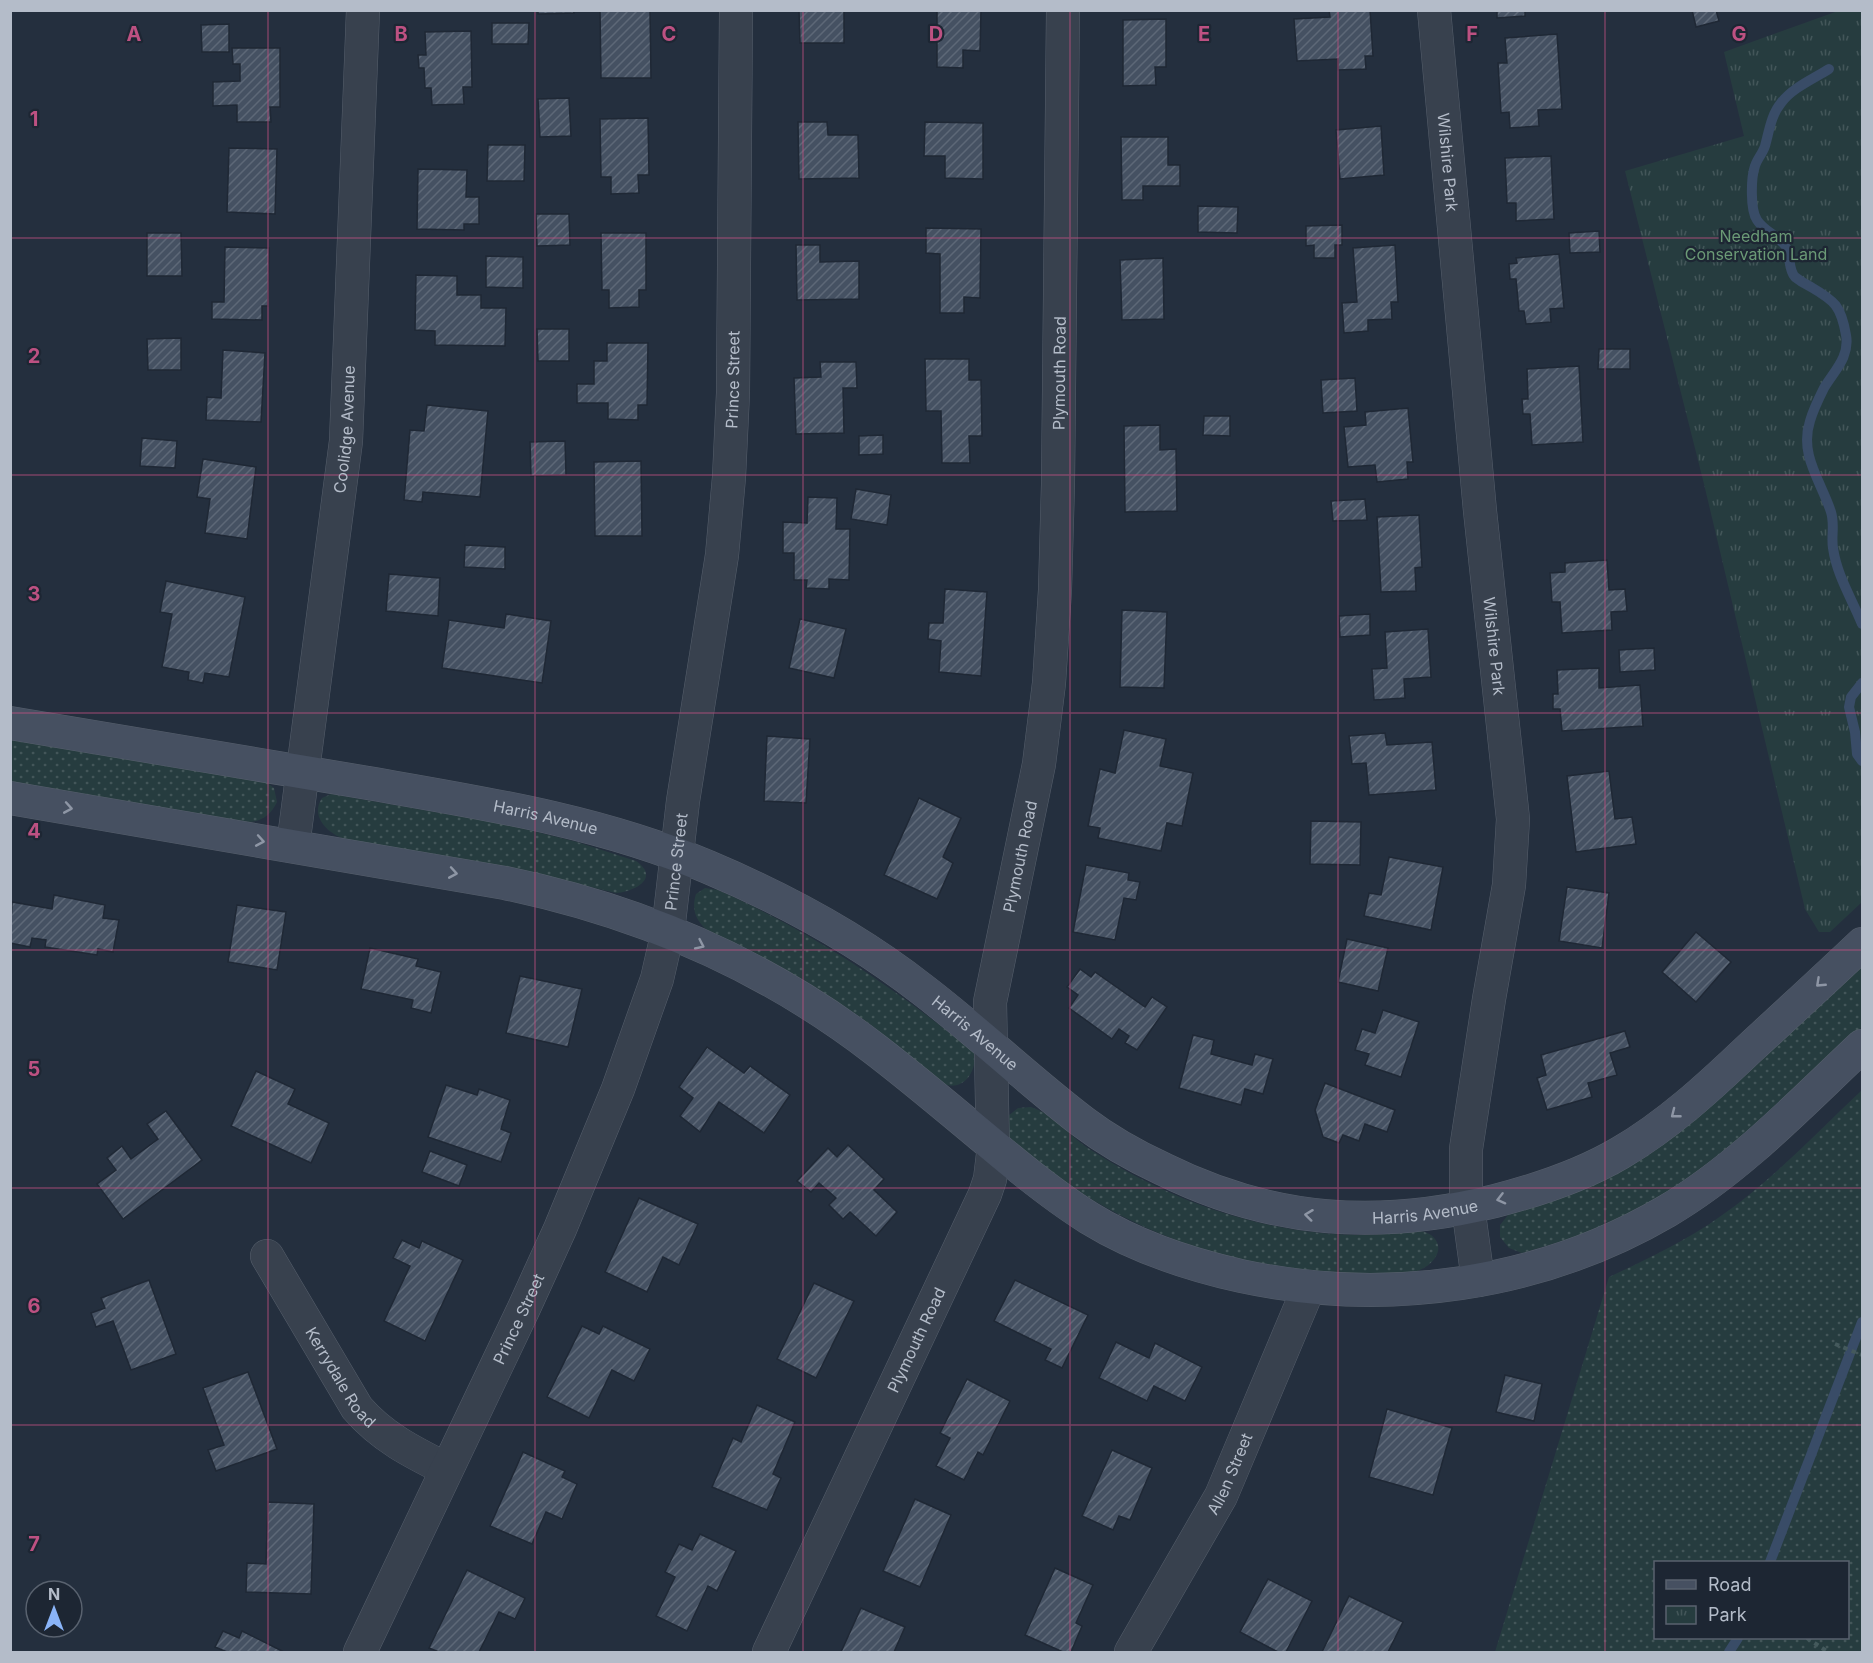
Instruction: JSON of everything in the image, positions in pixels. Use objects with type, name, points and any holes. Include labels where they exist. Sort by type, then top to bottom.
[{"type":"street","name":"Coolidge Avenue","points":[[293,846],[346,441],[363,10]]},
{"type":"street","name":"Prince Street","points":[[360,1653],[524,1308],[592,1156],[657,979],[668,931],[683,801],[722,555],[729,477],[733,393],[736,10]]},
{"type":"street","name":"Plymouth Road","points":[[769,1653],[985,1194],[991,1171],[989,1012],[991,989],[1036,784],[1049,682],[1055,590],[1063,10]]},
{"type":"street","name":"Wilshire Park","points":[[1434,10],[1480,510],[1514,819],[1509,885],[1466,1149],[1467,1208],[1478,1280]]},
{"type":"street","name":"Harris Avenue","points":[[10,723],[482,803],[551,817],[677,854],[767,894],[863,947],[922,989],[1085,1123],[1123,1148],[1194,1183],[1245,1202],[1295,1214],[1342,1218],[1417,1216],[1467,1208],[1519,1195],[1565,1179],[1623,1152],[1698,1095],[1863,944]]},
{"type":"street","points":[[10,798],[540,890],[606,909],[668,931],[752,970],[824,1012],[878,1052],[1027,1174],[1090,1219],[1155,1251],[1230,1274],[1309,1287],[1362,1291],[1410,1290],[1478,1280],[1528,1270],[1573,1256],[1614,1239],[1667,1211],[1698,1191],[1755,1145],[1863,1046]]},
{"type":"street","name":"Kerrydale Road","points":[[267,1256],[357,1408],[369,1422],[404,1448],[446,1469]]},
{"type":"street","name":"Allen Street","points":[[1131,1653],[1221,1496],[1309,1287]]},
{"type":"path","points":[[1835,1344],[1863,1355]]},
{"type":"path","points":[[1808,1639],[1828,1653]]},
{"type":"green space","name":"Needham Conservation Land","points":[[1838,11],[1862,11],[1862,902],[1830,932],[1819,932],[1805,909],[1704,484],[1625,171],[1744,136],[1724,52]]},
{"type":"green space","points":[[10,739],[266,782],[274,788],[277,802],[265,817],[247,822],[11,782]]},
{"type":"green space","points":[[331,794],[504,824],[577,842],[636,861],[643,867],[646,873],[645,878],[637,887],[616,893],[497,865],[344,839],[326,828],[319,817],[318,811],[322,798]]},
{"type":"green space","points":[[705,888],[718,890],[788,924],[852,963],[914,1006],[975,1053],[974,1065],[969,1076],[960,1084],[947,1085],[941,1082],[875,1028],[836,1000],[759,955],[708,931],[700,923],[694,910],[696,894]]},
{"type":"green space","points":[[1862,964],[1862,1027],[1741,1140],[1688,1181],[1599,1230],[1522,1253],[1509,1248],[1500,1237],[1500,1225],[1508,1215]]},
{"type":"green space","points":[[1862,1090],[1862,1652],[1495,1652],[1609,1277],[1705,1227],[1738,1204],[1793,1157]]},
{"type":"green space","points":[[1031,1107],[1048,1115],[1083,1145],[1112,1163],[1155,1186],[1200,1205],[1246,1219],[1313,1232],[1356,1235],[1426,1232],[1436,1241],[1437,1253],[1430,1264],[1410,1273],[1323,1272],[1282,1268],[1241,1260],[1163,1235],[1090,1198],[1055,1175],[1007,1138],[1008,1116],[1018,1108]]},
{"type":"building","points":[[538,10],[573,10],[574,13],[538,14]]},
{"type":"building","points":[[600,10],[650,10],[651,78],[601,78]]},
{"type":"building","points":[[799,10],[844,10],[844,43],[800,43]]},
{"type":"building","points":[[937,10],[981,10],[980,51],[963,50],[963,68],[937,67]]},
{"type":"building","points":[[1329,10],[1370,10],[1373,56],[1365,56],[1366,69],[1338,70],[1338,59],[1297,61],[1294,19],[1330,17]]},
{"type":"building","points":[[1497,10],[1525,10],[1525,16],[1497,18]]},
{"type":"building","points":[[1692,10],[1716,10],[1719,21],[1696,27]]},
{"type":"building","points":[[1166,19],[1166,67],[1155,67],[1156,85],[1123,86],[1123,20]]},
{"type":"building","points":[[492,23],[529,23],[528,44],[492,44]]},
{"type":"building","points":[[229,24],[229,52],[202,52],[201,25]]},
{"type":"building","points":[[471,31],[472,87],[463,87],[464,104],[432,105],[431,88],[425,88],[424,68],[419,68],[418,55],[426,55],[425,32]]},
{"type":"building","points":[[1557,34],[1562,109],[1538,110],[1539,126],[1510,128],[1509,112],[1501,113],[1498,63],[1507,63],[1505,38]]},
{"type":"building","points":[[232,48],[280,48],[280,107],[270,107],[271,122],[237,122],[237,105],[213,106],[213,82],[240,81],[240,64],[233,64]]},
{"type":"building","points":[[569,98],[571,136],[540,137],[538,99]]},
{"type":"building","points":[[648,118],[649,175],[638,175],[639,193],[611,194],[611,177],[601,177],[600,119]]},
{"type":"building","points":[[798,122],[827,122],[828,135],[858,135],[859,178],[799,179]]},
{"type":"building","points":[[925,122],[983,123],[983,179],[945,178],[945,156],[924,156]]},
{"type":"building","points":[[1381,126],[1384,175],[1340,179],[1336,130]]},
{"type":"building","points":[[1121,137],[1168,137],[1168,165],[1180,165],[1180,186],[1143,186],[1143,200],[1122,200]]},
{"type":"building","points":[[488,145],[525,145],[524,181],[487,181]]},
{"type":"building","points":[[229,148],[277,149],[275,214],[227,212]]},
{"type":"building","points":[[1551,156],[1554,219],[1516,221],[1516,203],[1507,203],[1505,158]]},
{"type":"building","points":[[418,169],[467,170],[466,197],[479,197],[479,224],[464,224],[464,230],[417,229]]},
{"type":"building","points":[[1198,206],[1238,207],[1237,233],[1198,232]]},
{"type":"building","points":[[536,214],[569,214],[570,245],[537,246]]},
{"type":"building","points":[[1342,225],[1342,245],[1335,245],[1335,258],[1314,258],[1314,245],[1306,246],[1306,226]]},
{"type":"building","points":[[926,228],[981,229],[980,298],[964,297],[964,313],[940,313],[940,254],[926,253]]},
{"type":"building","points":[[1599,231],[1600,252],[1570,253],[1569,233]]},
{"type":"building","points":[[147,233],[181,233],[182,276],[147,276]]},
{"type":"building","points":[[601,233],[646,233],[646,290],[639,290],[639,307],[609,308],[609,290],[602,290]]},
{"type":"building","points":[[796,245],[820,245],[820,262],[859,261],[859,299],[797,300]]},
{"type":"building","points":[[1395,245],[1398,302],[1391,302],[1392,319],[1368,320],[1368,331],[1344,333],[1342,303],[1357,302],[1353,248]]},
{"type":"building","points":[[225,247],[269,248],[268,306],[262,306],[262,320],[212,319],[212,302],[224,302]]},
{"type":"building","points":[[1559,254],[1564,308],[1550,309],[1551,322],[1526,324],[1524,311],[1519,311],[1516,279],[1510,279],[1509,264],[1517,263],[1516,258]]},
{"type":"building","points":[[486,256],[523,257],[523,288],[486,287]]},
{"type":"building","points":[[1163,258],[1164,319],[1122,320],[1120,260]]},
{"type":"building","points":[[416,275],[457,276],[457,295],[481,295],[481,308],[506,308],[505,346],[435,345],[435,331],[415,330]]},
{"type":"building","points":[[537,329],[569,329],[569,361],[538,361]]},
{"type":"building","points":[[181,338],[181,370],[148,370],[147,339]]},
{"type":"building","points":[[607,343],[648,343],[647,405],[638,405],[638,420],[608,419],[608,403],[577,403],[577,384],[594,384],[594,361],[607,361]]},
{"type":"building","points":[[1599,349],[1630,349],[1630,369],[1598,369]]},
{"type":"building","points":[[223,350],[265,353],[261,422],[206,420],[207,397],[221,398]]},
{"type":"building","points":[[925,359],[969,359],[969,380],[981,380],[982,436],[969,436],[970,463],[942,463],[941,411],[926,411]]},
{"type":"building","points":[[820,362],[856,362],[857,388],[843,388],[844,433],[796,434],[794,378],[821,377]]},
{"type":"building","points":[[1579,366],[1583,442],[1532,445],[1530,414],[1523,414],[1522,399],[1528,399],[1527,369]]},
{"type":"building","points":[[1355,378],[1357,411],[1323,413],[1321,380]]},
{"type":"building","points":[[427,405],[488,411],[480,497],[423,492],[422,502],[404,500],[410,430],[424,431]]},
{"type":"building","points":[[1408,408],[1413,462],[1407,462],[1408,479],[1377,482],[1375,465],[1348,467],[1344,427],[1366,425],[1365,412]]},
{"type":"building","points":[[1204,416],[1230,416],[1230,436],[1203,435]]},
{"type":"building","points":[[1160,425],[1160,450],[1176,449],[1177,511],[1125,512],[1124,426]]},
{"type":"building","points":[[883,435],[883,454],[859,455],[859,436]]},
{"type":"building","points":[[142,438],[177,441],[175,468],[140,466]]},
{"type":"building","points":[[565,441],[566,475],[531,476],[530,442]]},
{"type":"building","points":[[203,459],[256,467],[247,539],[205,533],[210,499],[197,497]]},
{"type":"building","points":[[641,461],[642,536],[595,536],[594,462]]},
{"type":"building","points":[[856,489],[891,495],[887,525],[851,519]]},
{"type":"building","points":[[808,497],[837,498],[836,529],[850,529],[849,580],[829,579],[829,589],[806,588],[807,580],[794,580],[794,553],[783,553],[783,522],[807,523]]},
{"type":"building","points":[[1365,499],[1367,520],[1333,521],[1331,501]]},
{"type":"building","points":[[1419,515],[1422,567],[1415,568],[1416,591],[1381,592],[1377,517]]},
{"type":"building","points":[[465,545],[505,547],[505,569],[464,567]]},
{"type":"building","points":[[1607,560],[1609,590],[1625,589],[1627,611],[1611,612],[1612,630],[1562,633],[1560,602],[1552,602],[1550,573],[1565,572],[1565,563]]},
{"type":"building","points":[[389,574],[440,578],[438,616],[386,611]]},
{"type":"building","points":[[166,581],[245,597],[229,677],[205,673],[203,683],[188,680],[189,672],[162,667],[172,614],[160,612]]},
{"type":"building","points":[[945,589],[987,592],[981,676],[939,672],[941,641],[928,639],[929,623],[943,623]]},
{"type":"building","points":[[1122,610],[1167,612],[1164,688],[1120,687]]},
{"type":"building","points":[[506,614],[551,621],[542,683],[442,668],[449,620],[504,628]]},
{"type":"building","points":[[1370,614],[1370,635],[1340,637],[1339,616]]},
{"type":"building","points":[[800,619],[846,629],[834,678],[789,668]]},
{"type":"building","points":[[1428,629],[1431,677],[1404,679],[1405,698],[1374,700],[1372,669],[1387,668],[1385,632]]},
{"type":"building","points":[[1654,648],[1655,670],[1620,672],[1619,650]]},
{"type":"building","points":[[1599,668],[1599,688],[1640,685],[1643,726],[1562,731],[1560,709],[1553,709],[1553,694],[1558,694],[1557,670]]},
{"type":"building","points":[[1124,730],[1166,739],[1160,766],[1193,773],[1182,826],[1167,823],[1161,851],[1098,838],[1100,828],[1088,826],[1100,769],[1115,773]]},
{"type":"building","points":[[1385,733],[1387,745],[1432,742],[1436,790],[1369,795],[1366,763],[1352,764],[1349,736]]},
{"type":"building","points":[[767,736],[810,739],[806,803],[764,801]]},
{"type":"building","points":[[1609,771],[1615,819],[1632,817],[1636,844],[1576,852],[1567,776]]},
{"type":"building","points":[[919,798],[961,818],[943,857],[953,863],[937,899],[884,875]]},
{"type":"building","points":[[1311,821],[1361,822],[1360,865],[1310,864]]},
{"type":"building","points":[[1389,857],[1443,867],[1431,930],[1364,916],[1369,893],[1381,895]]},
{"type":"building","points":[[1086,865],[1129,873],[1128,880],[1140,882],[1136,900],[1124,898],[1115,940],[1073,932]]},
{"type":"building","points":[[1567,887],[1609,893],[1602,948],[1559,941]]},
{"type":"building","points":[[54,895],[105,905],[103,918],[119,920],[113,952],[98,949],[97,955],[45,947],[46,940],[32,938],[30,947],[10,943],[12,902],[52,909]]},
{"type":"building","points":[[237,905],[286,912],[277,970],[228,962]]},
{"type":"building","points":[[1696,932],[1731,962],[1696,1002],[1662,972]]},
{"type":"building","points":[[1347,939],[1388,948],[1378,991],[1338,982]]},
{"type":"building","points":[[370,948],[418,959],[416,966],[441,972],[431,1013],[411,1008],[413,1000],[361,989]]},
{"type":"building","points":[[1080,969],[1091,977],[1095,972],[1145,1007],[1152,997],[1167,1007],[1137,1050],[1125,1043],[1129,1036],[1119,1029],[1112,1039],[1069,1008],[1078,995],[1067,987]]},
{"type":"building","points":[[520,976],[582,989],[568,1047],[506,1033]]},
{"type":"building","points":[[1383,1010],[1419,1022],[1401,1077],[1365,1065],[1369,1054],[1355,1050],[1362,1029],[1375,1033]]},
{"type":"building","points":[[1625,1031],[1630,1047],[1610,1053],[1617,1075],[1588,1083],[1592,1097],[1547,1110],[1537,1078],[1546,1075],[1541,1055]]},
{"type":"building","points":[[1193,1035],[1214,1040],[1211,1054],[1252,1065],[1255,1054],[1273,1059],[1263,1094],[1245,1089],[1241,1105],[1179,1088]]},
{"type":"building","points":[[707,1047],[744,1073],[750,1066],[790,1095],[764,1133],[719,1102],[700,1132],[680,1116],[693,1098],[679,1087]]},
{"type":"building","points":[[256,1071],[295,1089],[288,1104],[329,1123],[311,1163],[231,1126]]},
{"type":"building","points":[[1325,1083],[1395,1110],[1387,1132],[1365,1124],[1359,1141],[1343,1135],[1339,1143],[1323,1137],[1315,1110]]},
{"type":"building","points":[[446,1085],[477,1095],[479,1089],[510,1100],[501,1129],[511,1133],[501,1162],[428,1137]]},
{"type":"building","points":[[166,1111],[202,1160],[123,1219],[97,1184],[116,1170],[107,1158],[122,1146],[131,1159],[158,1139],[147,1124]]},
{"type":"building","points":[[848,1145],[884,1179],[874,1190],[897,1212],[876,1236],[850,1212],[843,1219],[829,1205],[836,1198],[819,1183],[811,1192],[797,1181],[828,1148],[837,1157]]},
{"type":"building","points":[[430,1151],[467,1165],[459,1186],[422,1172]]},
{"type":"building","points":[[639,1198],[698,1224],[679,1265],[663,1257],[647,1292],[605,1272]]},
{"type":"building","points":[[402,1240],[419,1248],[422,1241],[463,1260],[425,1341],[384,1321],[410,1266],[393,1258]]},
{"type":"building","points":[[149,1280],[176,1354],[131,1370],[113,1321],[96,1327],[91,1313],[105,1308],[101,1298]]},
{"type":"building","points":[[1015,1280],[1088,1315],[1062,1368],[1045,1360],[1051,1349],[994,1321]]},
{"type":"building","points":[[814,1283],[854,1301],[816,1378],[777,1359]]},
{"type":"building","points":[[582,1326],[599,1334],[603,1326],[650,1349],[634,1381],[612,1370],[589,1418],[547,1397]]},
{"type":"building","points":[[1116,1342],[1149,1358],[1155,1343],[1202,1367],[1185,1401],[1154,1386],[1147,1401],[1099,1378]]},
{"type":"building","points":[[248,1372],[277,1449],[216,1471],[208,1450],[224,1445],[203,1388]]},
{"type":"building","points":[[1505,1375],[1542,1384],[1534,1421],[1496,1412]]},
{"type":"building","points":[[967,1379],[1010,1401],[983,1455],[978,1452],[964,1480],[936,1466],[950,1438],[940,1433]]},
{"type":"building","points":[[757,1405],[795,1422],[773,1474],[781,1478],[767,1510],[712,1487],[733,1438],[741,1442]]},
{"type":"building","points":[[1387,1409],[1452,1428],[1433,1495],[1369,1477]]},
{"type":"building","points":[[1112,1450],[1152,1468],[1130,1520],[1119,1516],[1113,1530],[1082,1516]]},
{"type":"building","points":[[523,1452],[565,1471],[562,1477],[577,1484],[562,1519],[546,1512],[532,1544],[490,1526]]},
{"type":"building","points":[[915,1499],[951,1515],[920,1587],[883,1571]]},
{"type":"building","points":[[268,1502],[314,1504],[311,1594],[246,1592],[247,1563],[266,1564]]},
{"type":"building","points":[[700,1534],[736,1551],[717,1591],[708,1586],[687,1631],[656,1616],[675,1577],[665,1572],[679,1544],[692,1550]]},
{"type":"building","points":[[1055,1568],[1093,1585],[1076,1623],[1082,1626],[1071,1652],[1063,1652],[1025,1635]]},
{"type":"building","points":[[467,1570],[525,1598],[515,1619],[499,1612],[479,1652],[439,1652],[429,1648]]},
{"type":"building","points":[[1268,1579],[1312,1601],[1286,1652],[1278,1652],[1240,1632]]},
{"type":"building","points":[[1349,1596],[1403,1622],[1388,1652],[1322,1652]]},
{"type":"building","points":[[861,1608],[905,1627],[894,1652],[841,1652]]},
{"type":"building","points":[[223,1631],[239,1638],[242,1631],[282,1651],[227,1652],[215,1647]]},
{"type":"waterway","points":[[1829,69],[1797,88],[1775,113],[1764,149],[1755,166],[1752,201],[1760,224],[1784,244],[1795,277],[1836,305],[1842,317],[1847,343],[1846,350],[1814,408],[1807,433],[1807,445],[1809,457],[1831,512],[1833,548],[1838,568],[1862,624]]},
{"type":"waterway","points":[[1862,683],[1851,697],[1849,707],[1857,754],[1862,761]]},
{"type":"waterway","points":[[1770,1561],[1862,1322]]},
{"type":"waterway","points":[[1729,1652],[1737,1639]]}]
